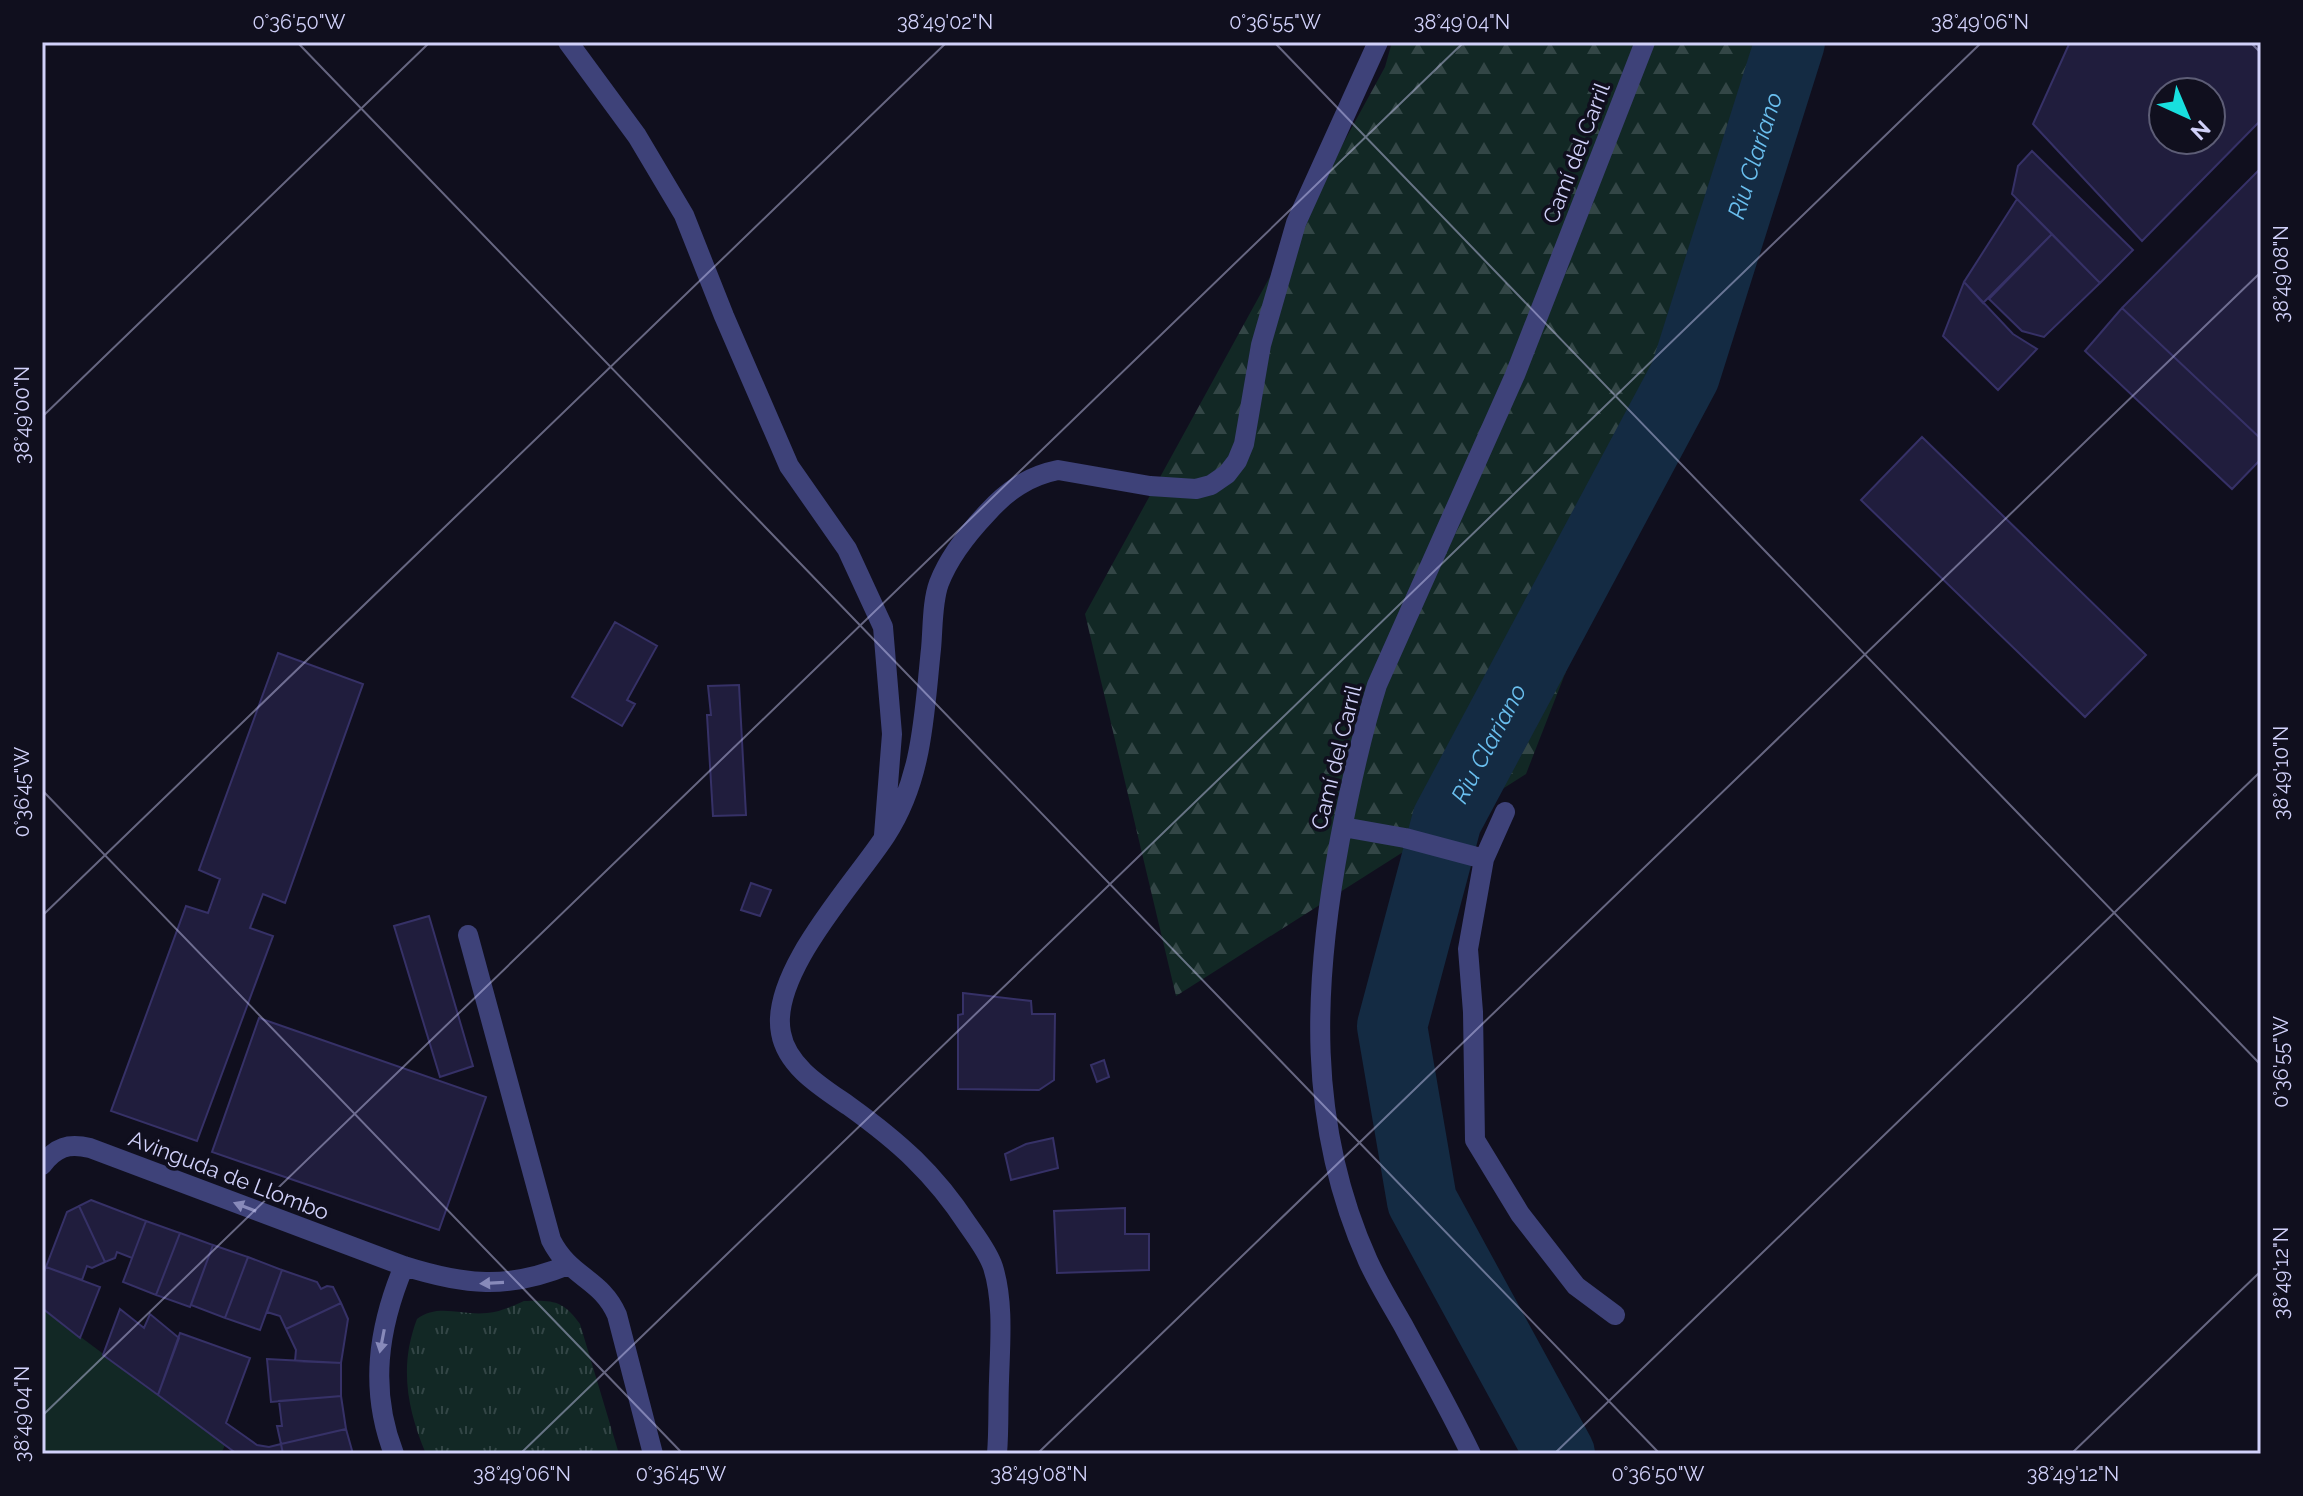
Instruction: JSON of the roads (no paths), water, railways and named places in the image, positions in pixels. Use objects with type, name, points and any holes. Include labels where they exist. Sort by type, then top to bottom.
[{"type":"street","points":[[568,42],[637,136],[684,215],[789,466],[847,549],[883,627],[892,734],[884,839]]},
{"type":"street","points":[[997,1454],[1000,1344],[995,1277],[986,1252],[952,1202],[915,1157],[792,1059],[784,1046],[779,1020],[788,982],[813,937],[884,839],[911,789],[919,754],[938,585],[950,559],[983,517],[1003,496],[1027,479],[1043,473],[1058,470],[1150,486],[1196,489],[1211,485],[1227,474],[1237,461],[1244,444],[1261,345],[1296,223],[1378,42]]},
{"type":"street","name":"Camí del Carril","points":[[1471,1454],[1368,1262],[1341,1191],[1321,1083],[1320,976],[1328,903],[1361,736],[1377,685],[1515,375],[1645,42]]},
{"type":"street","points":[[1505,812],[1475,857],[1468,949],[1473,1012],[1475,1140],[1520,1214],[1576,1286],[1615,1315]]},
{"type":"street","points":[[1343,827],[1405,838],[1475,857]]},
{"type":"street","points":[[468,935],[551,1240],[568,1265],[603,1290],[611,1301],[653,1454]]},
{"type":"street","name":"Avinguda de Llombo","points":[[42,1165],[56,1149],[74,1144],[90,1148],[404,1266],[452,1280],[493,1284],[535,1277],[568,1265]]},
{"type":"street","points":[[394,1454],[380,1403],[378,1367],[392,1295],[404,1266]]},
{"type":"waterway","name":"Riu Clariano","points":[[1560,1454],[1422,1201],[1392,1026],[1447,820],[1685,375],[1790,42]]}]
